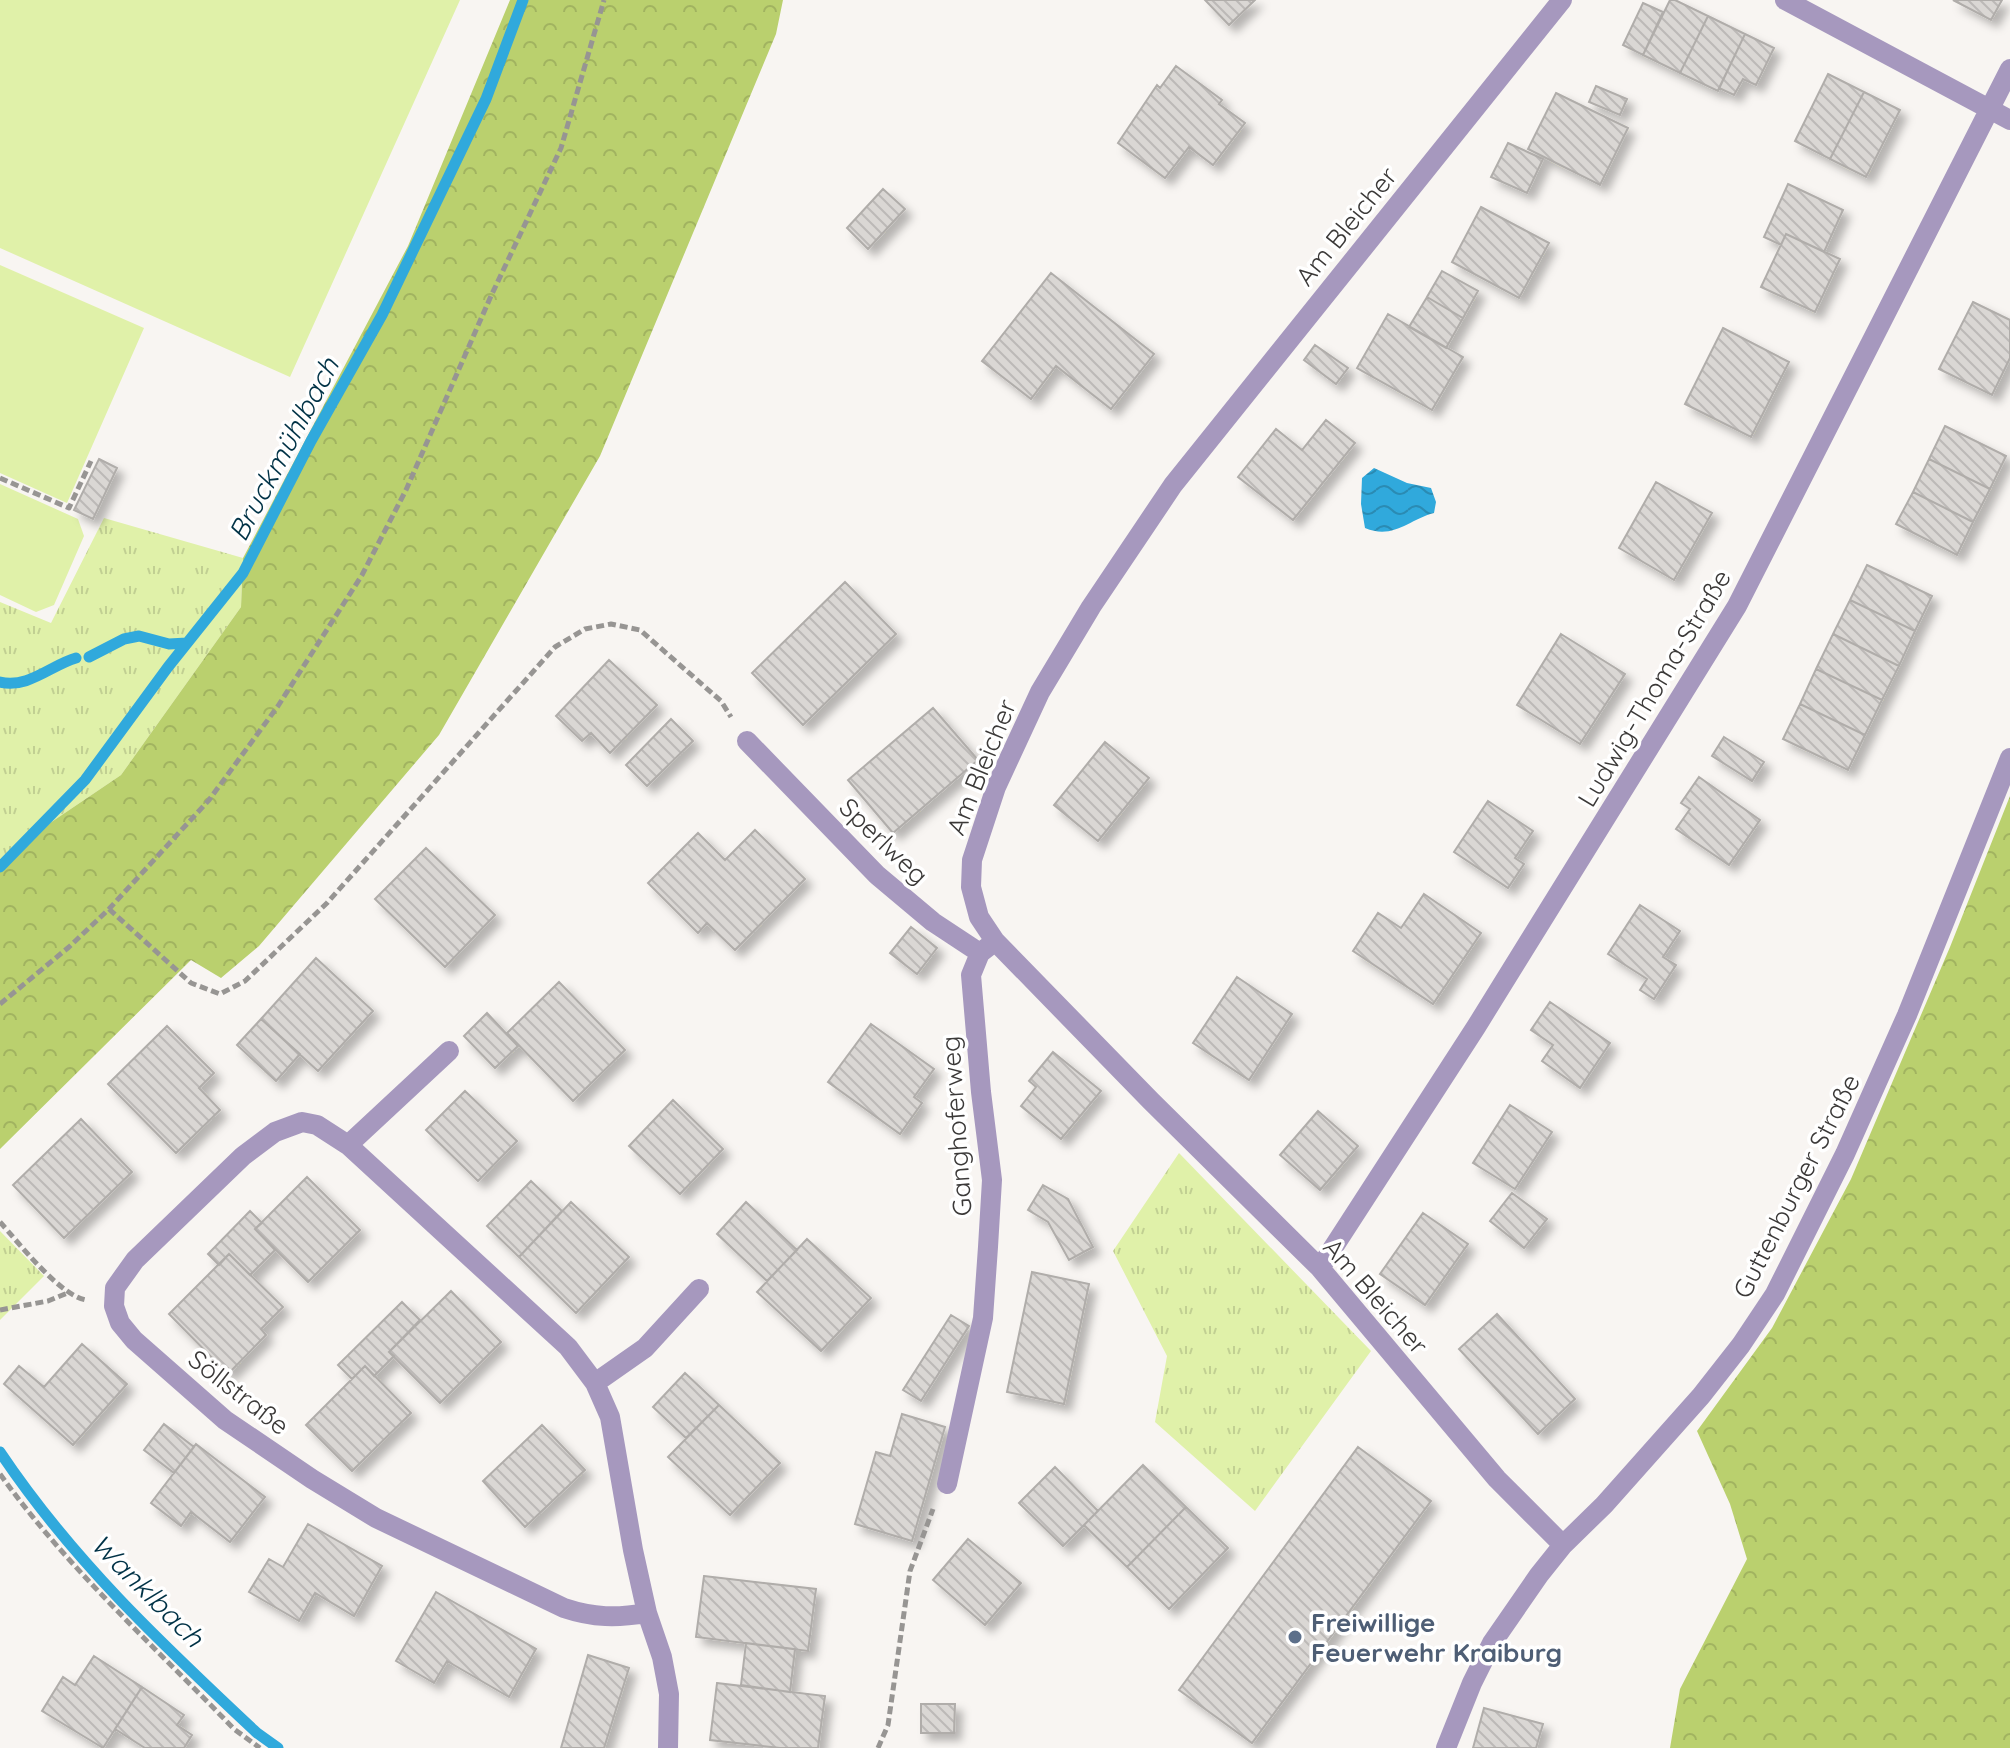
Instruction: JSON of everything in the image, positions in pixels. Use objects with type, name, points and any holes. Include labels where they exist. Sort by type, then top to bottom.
[{"type":"street","name":"Am Bleicher","points":[[1562,0],[1173,485],[1091,607],[1040,692],[996,787],[972,860],[971,887],[987,947],[1151,1101],[1320,1268],[1497,1479],[1563,1545]]},
{"type":"street","points":[[1785,0],[2010,120]]},
{"type":"street","name":"Ludwig-Thoma-Straße","points":[[1320,1268],[1476,1027],[1737,606],[2010,69]]},
{"type":"street","name":"Sperlweg","points":[[747,741],[877,875],[933,922],[987,947]]},
{"type":"street","name":"Guttenburger Straße","points":[[1446,1748],[1492,1643],[1563,1545],[1604,1505],[1701,1396],[1741,1345],[1775,1294],[1827,1192],[1901,1028],[2010,758]]},
{"type":"street","name":"Ganghoferweg","points":[[947,1484],[983,1318],[992,1180],[971,975],[987,947]]},
{"type":"street","points":[[348,1145],[449,1051]]},
{"type":"street","points":[[114,1306],[115,1288],[135,1260],[232,1166],[275,1132],[302,1122],[317,1125],[348,1145],[568,1347],[595,1383],[610,1417],[633,1550],[647,1613],[662,1657],[669,1694],[668,1748]]},
{"type":"street","points":[[595,1383],[645,1348],[699,1289]]},
{"type":"street","name":"Söllstraße","points":[[114,1306],[120,1323],[134,1340],[225,1420],[376,1518],[564,1608],[588,1616],[617,1618],[647,1613]]},
{"type":"path","points":[[0,1004],[109,909],[209,800],[278,706],[362,575],[406,490],[491,296],[561,148],[604,0]]},
{"type":"path","points":[[0,478],[69,508],[91,461]]},
{"type":"path","points":[[109,909],[191,983],[220,994],[245,981],[327,903],[555,647],[585,629],[611,624],[640,630],[721,701],[747,741]]},
{"type":"path","points":[[0,1222],[43,1270],[78,1299],[114,1306]]},
{"type":"path","points":[[0,1310],[48,1301],[70,1292]]},
{"type":"path","points":[[0,1474],[25,1510],[98,1591],[234,1729],[260,1748]]},
{"type":"path","points":[[878,1748],[888,1725],[910,1571],[930,1515],[947,1484]]},
{"type":"green space","points":[[0,0],[460,0],[290,377],[0,248]]},
{"type":"green space","points":[[510,0],[783,0],[776,34],[600,456],[439,735],[259,946],[221,978],[191,960],[0,1149],[0,870],[50,823],[121,775],[241,607],[243,558],[408,246]]},
{"type":"green space","points":[[0,265],[144,328],[67,503],[0,473]]},
{"type":"green space","points":[[0,484],[78,519],[84,536],[54,605],[36,612],[0,595]]},
{"type":"green space","points":[[104,518],[243,558],[241,607],[121,775],[50,823],[0,870],[0,602],[51,623]]},
{"type":"green space","points":[[2010,796],[2010,1748],[1670,1748],[1680,1689],[1747,1559],[1730,1504],[1697,1431],[1772,1328],[1851,1179],[1950,947]]},
{"type":"green space","points":[[1179,1153],[1371,1351],[1255,1511],[1155,1422],[1167,1356],[1113,1251]]},
{"type":"green space","points":[[0,1231],[44,1276],[0,1320]]},
{"type":"water","points":[[1374,468],[1407,483],[1431,488],[1436,502],[1434,513],[1384,532],[1365,528],[1361,504],[1362,478]]},
{"type":"building","points":[[1205,0],[1255,0],[1229,25]]},
{"type":"building","points":[[1670,0],[1708,16],[1680,73],[1643,55]]},
{"type":"building","points":[[1953,0],[2002,0],[1991,20]]},
{"type":"building","points":[[1643,3],[1663,12],[1643,55],[1623,45]]},
{"type":"building","points":[[1708,16],[1745,34],[1718,91],[1680,73]]},
{"type":"building","points":[[1745,34],[1774,48],[1756,85],[1743,79],[1734,95],[1719,88]]},
{"type":"building","points":[[1176,66],[1222,100],[1219,104],[1245,123],[1213,165],[1189,147],[1165,178],[1118,143],[1157,85],[1160,88]]},
{"type":"building","points":[[1828,74],[1864,92],[1830,159],[1795,141]]},
{"type":"building","points":[[1596,86],[1627,99],[1620,115],[1589,102]]},
{"type":"building","points":[[1864,92],[1900,110],[1866,177],[1830,159]]},
{"type":"building","points":[[1556,93],[1628,128],[1600,185],[1528,149]]},
{"type":"building","points":[[1508,143],[1543,159],[1527,193],[1491,177]]},
{"type":"building","points":[[1788,184],[1843,210],[1824,252],[1786,234],[1781,245],[1764,237]]},
{"type":"building","points":[[883,189],[905,209],[868,249],[847,228]]},
{"type":"building","points":[[1481,207],[1549,243],[1519,298],[1452,262]]},
{"type":"building","points":[[1786,234],[1840,259],[1815,312],[1761,287]]},
{"type":"building","points":[[1442,271],[1478,291],[1463,318],[1427,297]]},
{"type":"building","points":[[1051,273],[1154,354],[1111,409],[1056,366],[1031,399],[982,361]]},
{"type":"building","points":[[1427,297],[1463,318],[1446,348],[1409,327]]},
{"type":"building","points":[[1973,302],[2010,320],[2010,358],[1992,395],[1939,369]]},
{"type":"building","points":[[1388,314],[1463,357],[1432,410],[1357,368]]},
{"type":"building","points":[[1723,328],[1789,362],[1751,437],[1685,404]]},
{"type":"building","points":[[1315,345],[1348,368],[1336,384],[1304,360]]},
{"type":"building","points":[[1326,420],[1355,443],[1293,520],[1238,477],[1276,429],[1302,450]]},
{"type":"building","points":[[1945,426],[2006,456],[1990,489],[1929,459]]},
{"type":"building","points":[[99,459],[117,468],[93,519],[74,510]]},
{"type":"building","points":[[1929,459],[1990,489],[1973,522],[1913,492]]},
{"type":"building","points":[[1656,482],[1712,513],[1674,580],[1619,548]]},
{"type":"building","points":[[1913,492],[1973,522],[1957,555],[1896,524]]},
{"type":"building","points":[[1867,565],[1932,596],[1915,631],[1850,600]]},
{"type":"building","points":[[845,582],[896,634],[803,725],[752,673]]},
{"type":"building","points":[[1850,600],[1915,631],[1899,666],[1833,634]]},
{"type":"building","points":[[1561,634],[1625,674],[1580,744],[1517,705]]},
{"type":"building","points":[[1833,634],[1899,666],[1882,700],[1816,669]]},
{"type":"building","points":[[609,660],[657,705],[610,753],[591,733],[582,741],[556,716]]},
{"type":"building","points":[[1816,669],[1882,700],[1865,735],[1800,704]]},
{"type":"building","points":[[1800,704],[1865,735],[1848,770],[1783,739]]},
{"type":"building","points":[[933,708],[978,760],[893,833],[848,780]]},
{"type":"building","points":[[671,719],[693,741],[647,786],[626,765]]},
{"type":"building","points":[[1724,737],[1764,762],[1752,781],[1712,756]]},
{"type":"building","points":[[1105,742],[1149,778],[1098,841],[1054,805]]},
{"type":"building","points":[[1699,777],[1760,820],[1729,865],[1676,829],[1690,809],[1681,803]]},
{"type":"building","points":[[1488,801],[1533,831],[1515,858],[1524,864],[1508,888],[1454,852]]},
{"type":"building","points":[[755,830],[805,879],[735,950],[707,923],[698,933],[648,883],[698,833],[725,860]]},
{"type":"building","points":[[426,848],[495,915],[445,967],[375,899]]},
{"type":"building","points":[[1424,894],[1481,933],[1433,1004],[1353,951],[1378,913],[1401,928]]},
{"type":"building","points":[[1640,905],[1680,931],[1663,957],[1676,965],[1654,999],[1640,990],[1647,979],[1608,954]]},
{"type":"building","points":[[911,927],[937,948],[917,974],[890,953]]},
{"type":"building","points":[[316,958],[373,1011],[318,1071],[261,1019]]},
{"type":"building","points":[[1237,977],[1292,1014],[1249,1080],[1193,1043]]},
{"type":"building","points":[[559,982],[625,1050],[573,1101],[507,1033]]},
{"type":"building","points":[[1550,1002],[1610,1043],[1580,1088],[1542,1061],[1553,1045],[1531,1030]]},
{"type":"building","points":[[487,1013],[518,1046],[495,1068],[464,1036]]},
{"type":"building","points":[[261,1019],[300,1054],[276,1081],[237,1045]]},
{"type":"building","points":[[871,1024],[934,1069],[914,1097],[922,1103],[900,1134],[828,1082]]},
{"type":"building","points":[[167,1026],[214,1073],[199,1088],[220,1110],[176,1153],[108,1084]]},
{"type":"building","points":[[1053,1052],[1101,1091],[1061,1139],[1021,1106],[1036,1087],[1029,1081]]},
{"type":"building","points":[[465,1091],[517,1141],[478,1181],[426,1130]]},
{"type":"building","points":[[673,1100],[723,1149],[680,1194],[629,1146]]},
{"type":"building","points":[[1510,1105],[1552,1132],[1515,1189],[1473,1163]]},
{"type":"building","points":[[1318,1111],[1358,1146],[1320,1190],[1280,1155]]},
{"type":"building","points":[[81,1119],[132,1172],[64,1238],[13,1185]]},
{"type":"building","points":[[307,1177],[360,1230],[308,1282],[255,1229]]},
{"type":"building","points":[[531,1181],[562,1211],[519,1257],[487,1226]]},
{"type":"building","points":[[1043,1185],[1068,1199],[1093,1247],[1069,1260],[1048,1222],[1028,1210]]},
{"type":"building","points":[[1512,1193],[1547,1219],[1524,1248],[1490,1221]]},
{"type":"building","points":[[571,1202],[629,1257],[576,1313],[519,1257]]},
{"type":"building","points":[[746,1202],[797,1250],[767,1281],[717,1234]]},
{"type":"building","points":[[250,1211],[262,1223],[255,1229],[275,1250],[250,1275],[229,1254],[219,1265],[208,1254]]},
{"type":"building","points":[[1423,1213],[1468,1244],[1425,1305],[1380,1274]]},
{"type":"building","points":[[807,1239],[871,1298],[821,1351],[757,1292]]},
{"type":"building","points":[[229,1254],[283,1307],[261,1329],[266,1335],[228,1374],[169,1314]]},
{"type":"building","points":[[1032,1272],[1089,1284],[1064,1404],[1007,1392]]},
{"type":"building","points":[[451,1291],[501,1342],[440,1403],[389,1352]]},
{"type":"building","points":[[402,1302],[420,1320],[389,1352],[394,1356],[374,1376],[365,1366],[352,1379],[338,1365]]},
{"type":"building","points":[[1497,1314],[1575,1399],[1538,1434],[1459,1349]]},
{"type":"building","points":[[951,1315],[969,1326],[921,1401],[903,1390]]},
{"type":"building","points":[[82,1344],[127,1384],[73,1445],[4,1384],[19,1366],[44,1387]]},
{"type":"building","points":[[365,1366],[411,1413],[352,1471],[306,1425]]},
{"type":"building","points":[[685,1373],[719,1405],[686,1438],[653,1407]]},
{"type":"building","points":[[719,1405],[780,1463],[730,1515],[668,1457]]},
{"type":"building","points":[[902,1414],[945,1427],[912,1541],[855,1524],[876,1452],[890,1456]]},
{"type":"building","points":[[164,1424],[194,1447],[174,1473],[144,1450]]},
{"type":"building","points":[[542,1425],[585,1470],[525,1527],[483,1481]]},
{"type":"building","points":[[196,1444],[265,1497],[230,1542],[191,1512],[181,1526],[151,1503]]},
{"type":"building","points":[[1358,1447],[1431,1501],[1252,1743],[1179,1690]]},
{"type":"building","points":[[1143,1465],[1186,1507],[1127,1567],[1084,1525]]},
{"type":"building","points":[[1055,1467],[1098,1511],[1063,1546],[1019,1503]]},
{"type":"building","points":[[1186,1507],[1228,1548],[1169,1609],[1127,1567]]},
{"type":"building","points":[[308,1524],[382,1566],[354,1616],[315,1593],[299,1621],[249,1592],[269,1559],[283,1567]]},
{"type":"building","points":[[968,1539],[1021,1583],[985,1625],[933,1580]]},
{"type":"building","points":[[704,1576],[816,1589],[808,1651],[696,1637]]},
{"type":"building","points":[[436,1592],[536,1649],[509,1697],[447,1661],[434,1683],[396,1661]]},
{"type":"building","points":[[746,1643],[795,1649],[790,1692],[741,1685]]},
{"type":"building","points":[[588,1655],[629,1668],[604,1748],[561,1748]]},
{"type":"building","points":[[94,1656],[142,1687],[103,1748],[42,1711],[63,1677],[75,1685]]},
{"type":"building","points":[[717,1683],[825,1696],[818,1748],[780,1748],[710,1740]]},
{"type":"building","points":[[142,1687],[184,1715],[177,1725],[192,1735],[184,1748],[145,1748],[115,1729]]},
{"type":"building","points":[[921,1704],[955,1704],[954,1733],[921,1733]]},
{"type":"building","points":[[1484,1708],[1543,1724],[1536,1748],[1473,1748]]},
{"type":"waterway","name":"Bruckmühlbach","points":[[0,867],[85,780],[168,667],[243,573],[311,441],[382,315],[486,99],[523,0]]},
{"type":"waterway","points":[[89,657],[124,639],[139,636],[169,644],[187,643]]},
{"type":"waterway","points":[[0,682],[30,679],[76,658]]},
{"type":"waterway","name":"Wanklbach","points":[[0,1452],[28,1492],[120,1600],[257,1733],[278,1748]]},
{"type":"place","name":"Freiwillige Feuerwehr Kraiburg","points":[[1295,1637]]}]
